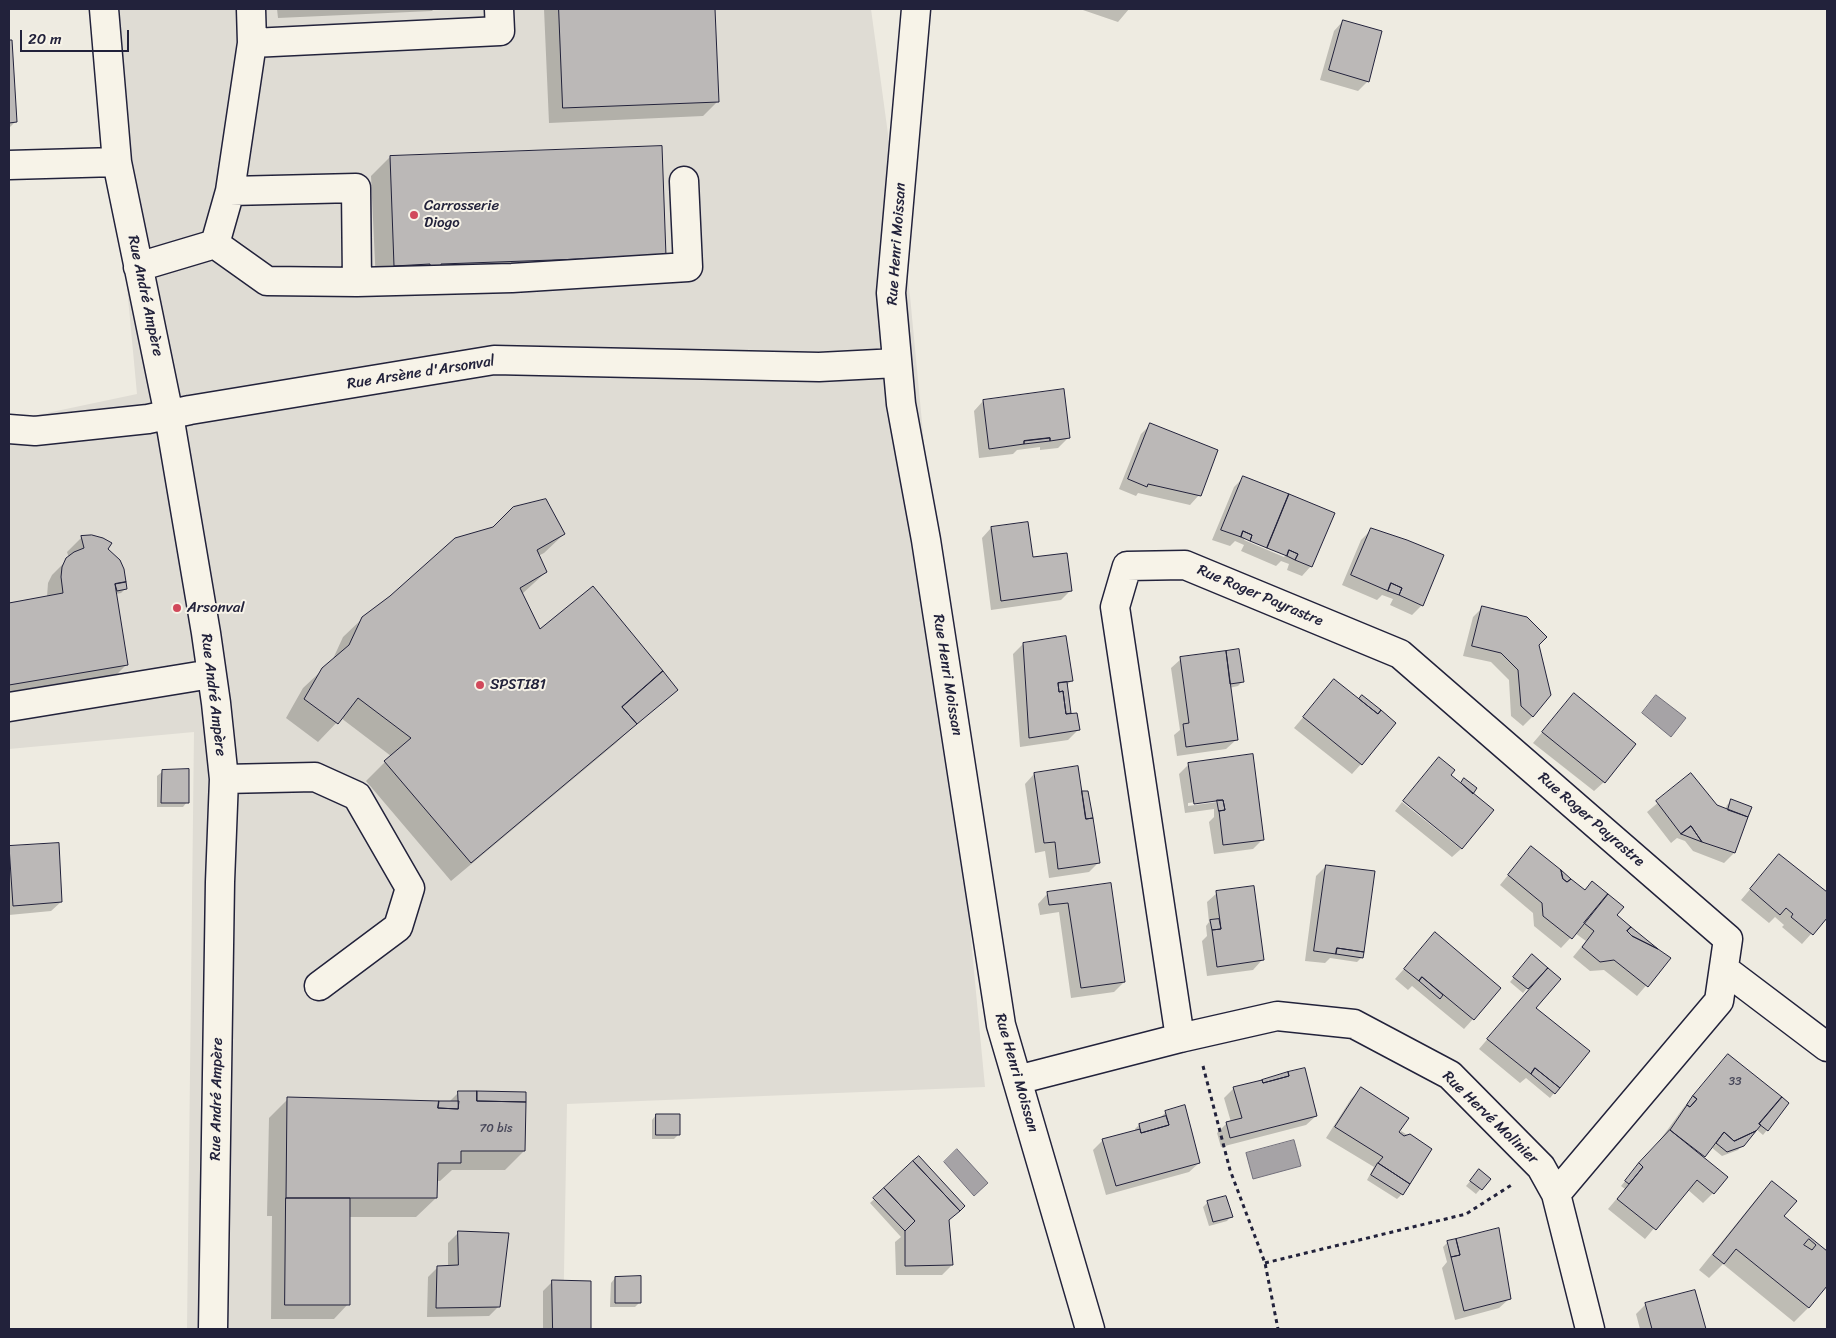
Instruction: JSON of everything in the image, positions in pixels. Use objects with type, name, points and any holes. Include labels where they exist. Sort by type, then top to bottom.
[{"type":"street","name":"Rue André Ampère","points":[[104,9],[117,162],[169,415],[216,703],[224,779],[220,882],[213,1329]]},
{"type":"street","points":[[215,244],[230,191],[252,43],[251,9]]},
{"type":"street","points":[[252,43],[500,30],[499,9]]},
{"type":"street","name":"Rue Henri Moissan","points":[[916,9],[891,293],[902,404],[926,540],[1001,1025],[1090,1329]]},
{"type":"street","points":[[9,165],[117,162]]},
{"type":"street","points":[[215,244],[266,281],[357,282],[512,278],[688,267],[684,182]]},
{"type":"street","points":[[230,191],[356,188],[357,282]]},
{"type":"street","points":[[138,267],[215,244]]},
{"type":"street","name":"Rue Arsène d'Arsonval","points":[[9,429],[35,430],[148,419],[190,410],[494,360],[819,367],[897,363]]},
{"type":"street","name":"Rue Roger Payrastre","points":[[1188,1036],[1115,607],[1127,566],[1185,565],[1400,654],[1728,938],[1719,1000],[1556,1194]]},
{"type":"street","points":[[9,707],[211,674]]},
{"type":"street","points":[[224,779],[315,777],[357,796],[410,888],[398,927],[319,986]]},
{"type":"street","points":[[1724,969],[1827,1048]]},
{"type":"street","name":"Rue Hervé Molinier","points":[[1017,1080],[1188,1036],[1277,1016],[1354,1024],[1450,1075],[1541,1167],[1556,1194],[1590,1329]]},
{"type":"path","points":[[1188,1036],[1230,1170],[1265,1263],[1278,1329]]},
{"type":"path","points":[[1265,1263],[1466,1214],[1541,1167]]},
{"type":"shaded area","points":[[101,9],[871,9],[910,296],[985,1087],[567,1104],[563,1329],[187,1329],[194,732],[9,749],[9,421],[137,394]]},
{"type":"shaded area","points":[[1656,695],[1686,718],[1671,737],[1642,713]]},
{"type":"shaded area","points":[[1294,1140],[1301,1166],[1253,1179],[1246,1153]]},
{"type":"shaded area","points":[[957,1149],[988,1183],[974,1196],[944,1162]]},
{"type":"building","points":[[559,9],[715,9],[719,102],[563,108]]},
{"type":"building","points":[[1343,20],[1382,31],[1369,82],[1329,70]]},
{"type":"building","points":[[9,40],[12,40],[17,122],[9,123]]},
{"type":"building","points":[[662,146],[666,256],[441,264],[441,275],[430,275],[430,264],[394,266],[390,156]]},
{"type":"building","points":[[1064,389],[1070,438],[1050,441],[1050,438],[1024,441],[1024,444],[989,449],[983,400]]},
{"type":"building","points":[[1150,423],[1218,450],[1201,496],[1148,484],[1147,487],[1128,479]]},
{"type":"building","points":[[1050,438],[1050,441],[1024,444],[1024,441]]},
{"type":"building","points":[[1243,476],[1289,494],[1267,548],[1250,541],[1252,535],[1243,531],[1241,537],[1221,530]]},
{"type":"building","points":[[1289,494],[1335,513],[1312,567],[1295,560],[1298,554],[1289,550],[1287,556],[1267,548]]},
{"type":"building","name":"SPSTI81","points":[[546,499],[565,534],[537,550],[547,572],[520,588],[540,629],[593,586],[663,671],[622,707],[637,724],[471,863],[384,761],[411,738],[358,698],[338,724],[304,699],[322,668],[349,645],[362,617],[390,596],[455,538],[493,527],[513,507]]},
{"type":"building","points":[[1028,522],[1033,557],[1067,553],[1072,591],[1001,601],[991,527]]},
{"type":"building","points":[[1371,528],[1444,555],[1423,606],[1399,595],[1402,588],[1391,583],[1388,591],[1351,575]]},
{"type":"building","points":[[1243,531],[1252,535],[1250,541],[1241,537]]},
{"type":"building","points":[[92,535],[112,543],[108,549],[120,560],[124,569],[126,582],[115,584],[128,665],[9,685],[9,603],[63,593],[61,577],[62,567],[66,558],[84,548],[81,536]]},
{"type":"building","points":[[1289,550],[1298,554],[1295,560],[1287,556]]},
{"type":"building","points":[[126,582],[127,589],[117,591],[115,584]]},
{"type":"building","points":[[1391,583],[1402,588],[1399,595],[1388,591]]},
{"type":"building","points":[[1482,606],[1527,617],[1547,637],[1539,645],[1551,695],[1533,717],[1521,706],[1518,670],[1501,653],[1472,646]]},
{"type":"building","points":[[1066,636],[1073,681],[1058,683],[1059,692],[1063,691],[1066,714],[1077,713],[1080,730],[1029,738],[1023,643]]},
{"type":"building","points":[[1239,649],[1244,682],[1230,684],[1226,651]]},
{"type":"building","points":[[1226,651],[1238,740],[1186,747],[1183,724],[1189,723],[1180,657]]},
{"type":"building","points":[[663,671],[678,690],[637,724],[622,707]]},
{"type":"building","points":[[1334,679],[1378,714],[1381,710],[1396,723],[1362,765],[1303,717]]},
{"type":"building","points":[[1067,682],[1071,713],[1066,714],[1063,691],[1059,692],[1058,683]]},
{"type":"building","points":[[1574,693],[1636,744],[1605,783],[1542,732]]},
{"type":"building","points":[[1362,695],[1381,710],[1378,714],[1359,699]]},
{"type":"building","points":[[1253,754],[1264,840],[1223,845],[1219,811],[1225,810],[1223,800],[1194,804],[1188,763]]},
{"type":"building","points":[[1439,757],[1455,770],[1451,775],[1494,810],[1462,849],[1403,801]]},
{"type":"building","points":[[1078,766],[1086,819],[1093,818],[1100,863],[1058,869],[1055,842],[1044,843],[1034,773]]},
{"type":"building","points":[[189,769],[189,803],[161,803],[162,770]]},
{"type":"building","points":[[1691,773],[1717,805],[1748,817],[1735,853],[1702,842],[1691,826],[1681,834],[1656,801]]},
{"type":"building","points":[[1464,778],[1477,788],[1473,794],[1461,783]]},
{"type":"building","points":[[1082,791],[1088,791],[1093,818],[1086,819]]},
{"type":"building","points":[[1731,799],[1752,807],[1748,817],[1728,810]]},
{"type":"building","points":[[1217,800],[1223,800],[1225,810],[1219,811]]},
{"type":"building","points":[[1691,826],[1702,842],[1681,834]]},
{"type":"building","points":[[59,843],[62,902],[13,906],[9,846]]},
{"type":"building","points":[[1531,846],[1561,870],[1563,879],[1567,882],[1571,879],[1585,890],[1592,881],[1608,894],[1572,939],[1543,916],[1542,903],[1508,875]]},
{"type":"building","points":[[1779,854],[1827,892],[1827,918],[1813,935],[1791,917],[1793,914],[1786,908],[1780,915],[1750,889]]},
{"type":"building","points":[[1326,865],[1375,871],[1364,952],[1337,948],[1336,954],[1314,951]]},
{"type":"building","points":[[1561,870],[1571,879],[1567,882],[1563,879]]},
{"type":"building","points":[[1111,883],[1125,982],[1081,988],[1068,903],[1049,905],[1047,892]]},
{"type":"building","points":[[1254,886],[1264,960],[1217,967],[1212,930],[1221,929],[1216,891]]},
{"type":"building","points":[[1608,894],[1624,907],[1617,915],[1631,927],[1627,931],[1632,936],[1671,958],[1648,987],[1614,960],[1600,962],[1582,947],[1594,931],[1584,923]]},
{"type":"building","points":[[1219,919],[1221,929],[1212,930],[1210,920]]},
{"type":"building","points":[[1631,927],[1658,949],[1632,936],[1627,931]]},
{"type":"building","points":[[1435,932],[1501,988],[1474,1020],[1422,977],[1419,981],[1404,969]]},
{"type":"building","points":[[1337,948],[1364,952],[1363,958],[1336,954]]},
{"type":"building","points":[[1532,954],[1548,968],[1528,989],[1513,977]]},
{"type":"building","points":[[1548,968],[1561,979],[1536,1008],[1590,1051],[1560,1088],[1535,1068],[1531,1074],[1487,1039]]},
{"type":"building","points":[[1422,977],[1443,995],[1440,999],[1419,981]]},
{"type":"building","points":[[1728,1054],[1782,1097],[1759,1124],[1761,1125],[1756,1131],[1734,1141],[1724,1132],[1705,1157],[1670,1130],[1687,1105],[1690,1107],[1697,1099],[1693,1096]]},
{"type":"building","points":[[1305,1068],[1317,1116],[1230,1138],[1226,1122],[1242,1118],[1233,1087],[1262,1080],[1263,1083],[1289,1076],[1288,1072]]},
{"type":"building","points":[[1535,1068],[1560,1088],[1555,1094],[1531,1074]]},
{"type":"building","points":[[1288,1072],[1289,1076],[1263,1083],[1262,1080]]},
{"type":"building","points":[[1361,1087],[1409,1118],[1399,1132],[1404,1136],[1410,1134],[1432,1149],[1410,1184],[1378,1163],[1383,1157],[1335,1127]]},
{"type":"building","points":[[458,1091],[477,1091],[477,1101],[526,1102],[525,1151],[461,1151],[461,1163],[438,1163],[437,1198],[286,1198],[287,1097],[439,1101],[438,1108],[458,1109]]},
{"type":"building","points":[[477,1091],[526,1092],[526,1102],[477,1101]]},
{"type":"building","points":[[1693,1096],[1697,1099],[1690,1107],[1687,1105]]},
{"type":"building","points":[[1782,1097],[1789,1103],[1768,1131],[1759,1124]]},
{"type":"building","points":[[439,1101],[459,1101],[458,1109],[438,1108]]},
{"type":"building","points":[[1185,1105],[1200,1163],[1116,1186],[1102,1139],[1140,1129],[1141,1133],[1169,1125],[1165,1111]]},
{"type":"building","points":[[656,1114],[680,1114],[680,1135],[656,1135]]},
{"type":"building","points":[[1166,1116],[1169,1125],[1141,1133],[1139,1124]]},
{"type":"building","points":[[1670,1130],[1728,1177],[1714,1194],[1697,1180],[1656,1230],[1617,1199],[1643,1167],[1639,1163]]},
{"type":"building","points":[[1756,1131],[1744,1146],[1727,1152],[1716,1143],[1724,1132],[1734,1141]]},
{"type":"building","points":[[919,1156],[965,1206],[960,1211],[913,1161]]},
{"type":"building","points":[[913,1161],[960,1211],[949,1220],[953,1265],[905,1266],[905,1231],[915,1221],[884,1188]]},
{"type":"building","points":[[1378,1163],[1410,1184],[1403,1195],[1371,1175]]},
{"type":"building","points":[[1639,1163],[1643,1167],[1629,1184],[1625,1181]]},
{"type":"building","points":[[1479,1169],[1491,1179],[1482,1190],[1470,1181]]},
{"type":"building","points":[[1772,1181],[1797,1201],[1784,1216],[1827,1251],[1827,1286],[1809,1308],[1736,1249],[1724,1264],[1713,1255]]},
{"type":"building","points":[[884,1188],[915,1221],[905,1231],[873,1198]]},
{"type":"building","points":[[1226,1196],[1233,1217],[1213,1222],[1207,1201]]},
{"type":"building","points":[[286,1198],[350,1198],[350,1305],[285,1305]]},
{"type":"building","points":[[1499,1228],[1511,1299],[1464,1311],[1451,1257],[1460,1255],[1456,1239]]},
{"type":"building","points":[[458,1231],[509,1233],[500,1307],[436,1308],[437,1266],[458,1265]]},
{"type":"building","points":[[1456,1239],[1460,1255],[1451,1257],[1447,1241]]},
{"type":"building","points":[[1809,1239],[1816,1245],[1812,1250],[1804,1245]]},
{"type":"building","points":[[641,1276],[641,1303],[615,1303],[615,1277]]},
{"type":"building","points":[[552,1280],[591,1281],[591,1329],[553,1329]]},
{"type":"building","points":[[1695,1290],[1706,1329],[1652,1329],[1645,1303]]},
{"type":"place","name":"Carrosserie Diogo","points":[[414,215]]},
{"type":"place","name":"Arsonval","points":[[177,608]]},
{"type":"place","name":"SPSTI81","points":[[480,685]]}]
